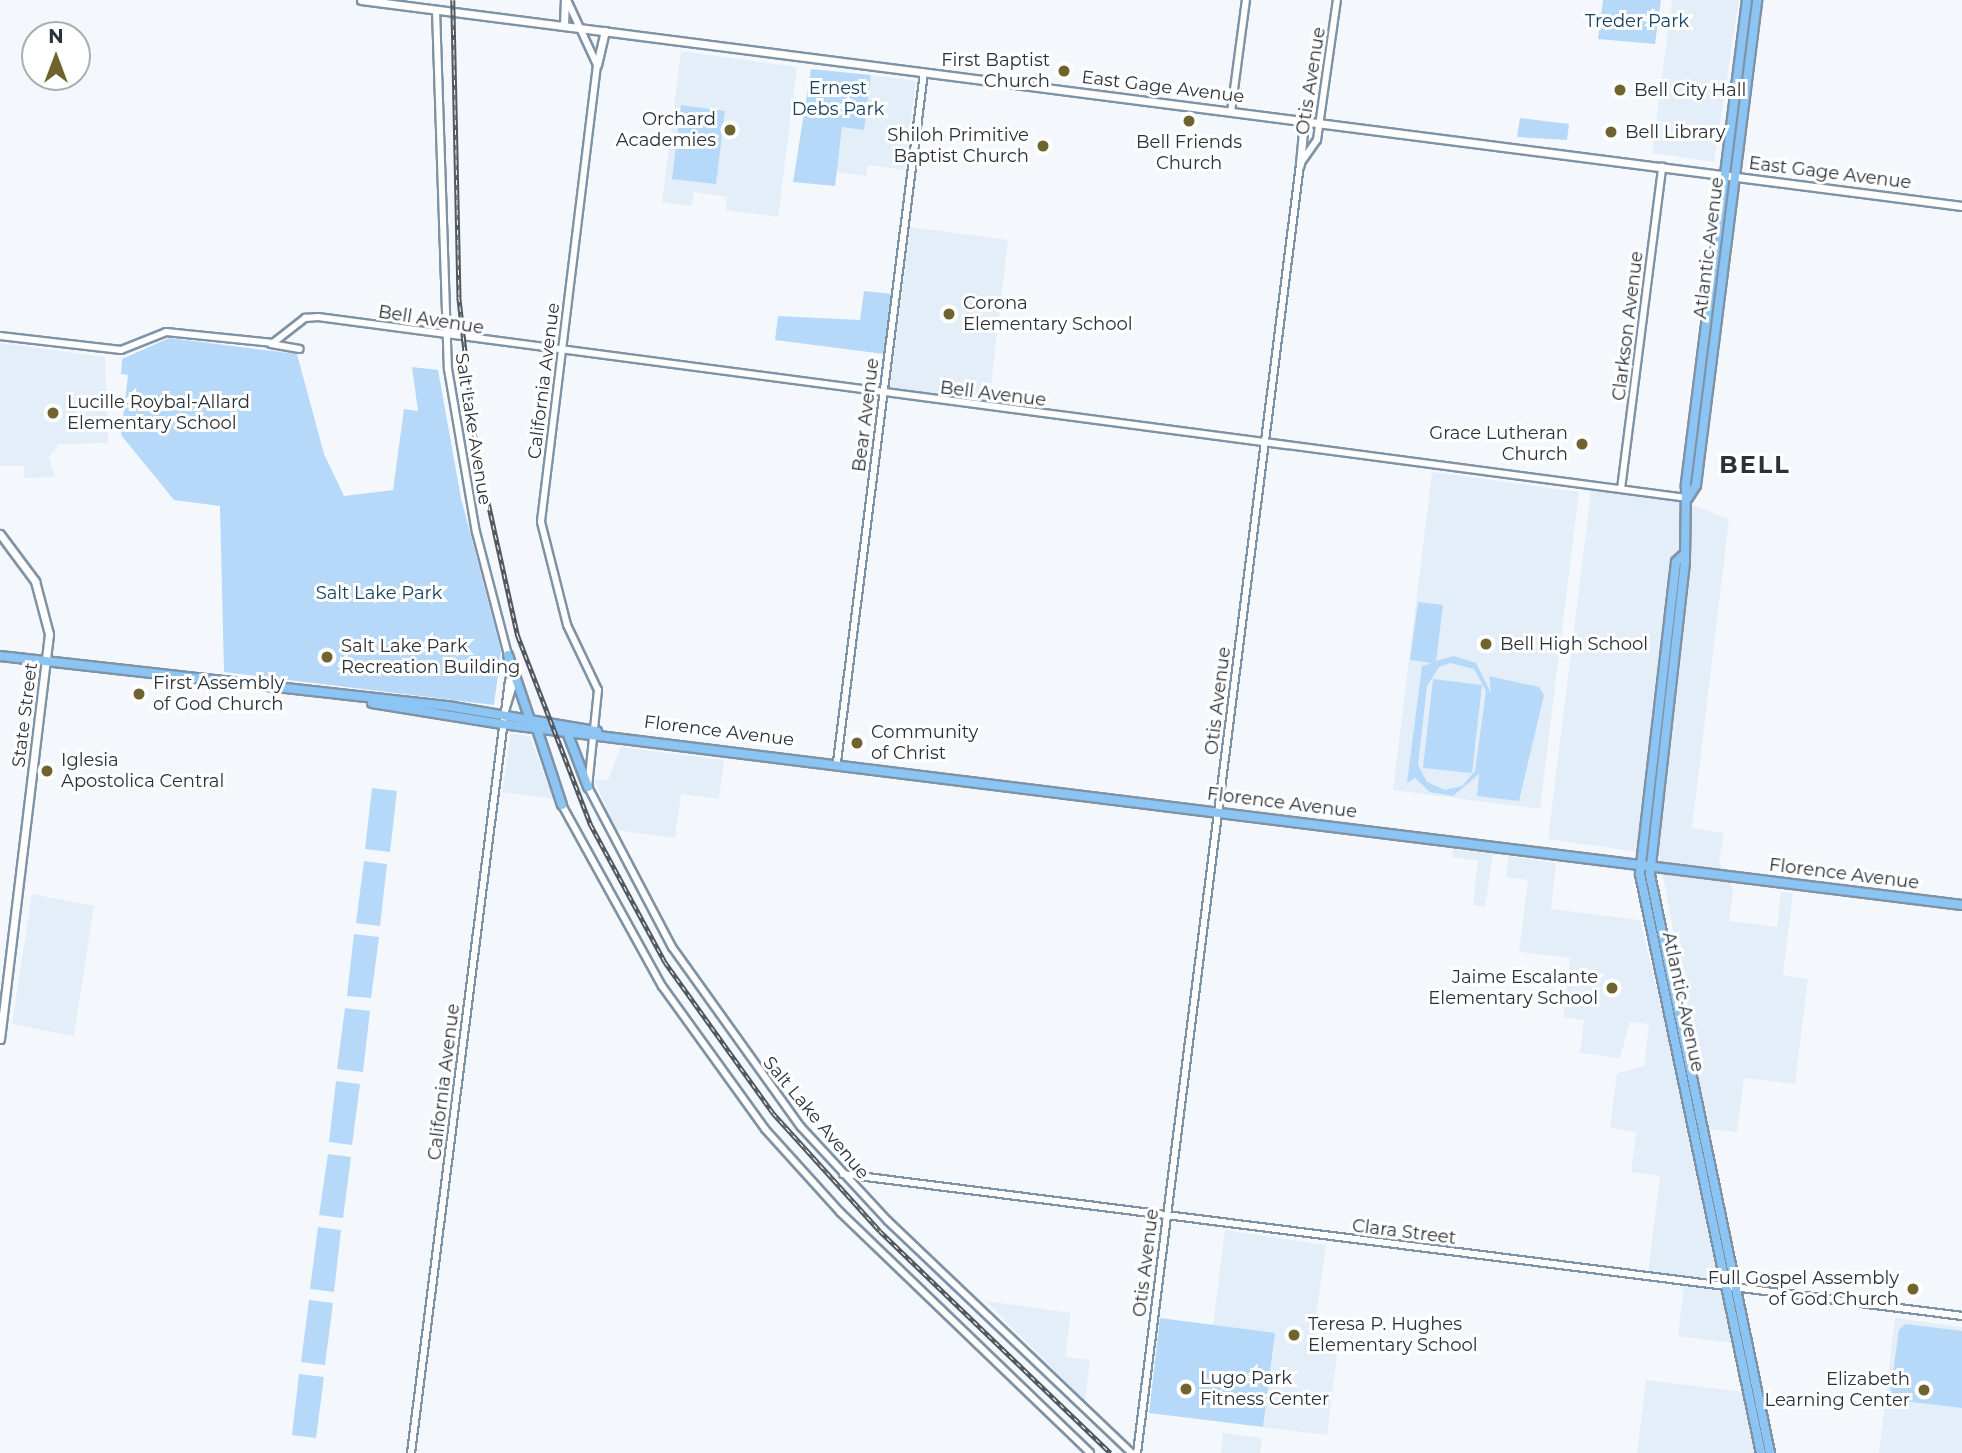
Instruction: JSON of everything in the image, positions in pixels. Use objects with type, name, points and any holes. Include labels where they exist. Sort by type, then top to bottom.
[{"type":"main road","name":"East Gage Avenue","points":[[361,0],[1962,206]]},
{"type":"main road","points":[[564,26],[566,0]]},
{"type":"main road","name":"Atlantic Avenue","points":[[1747,0],[1723,175],[1645,865],[1726,1287],[1761,1453]]},
{"type":"main road","name":"Atlantic Avenue","points":[[1688,498],[1696,485],[1757,0]]},
{"type":"main road","points":[[597,65],[605,31]]},
{"type":"main road","points":[[1300,164],[1304,121]]},
{"type":"main road","points":[[1706,333],[1712,356]]},
{"type":"main road","name":"State Street","points":[[0,534],[41,596],[48,662],[0,1039]]},
{"type":"main road","points":[[0,656],[372,703],[537,729],[597,732]]},
{"type":"main road","points":[[508,656],[529,717]]},
{"type":"main road","points":[[372,703],[529,717],[597,732]]},
{"type":"main road","points":[[537,729],[562,805]]},
{"type":"main road","points":[[567,732],[588,787]]},
{"type":"main road","name":"Florence Avenue","points":[[597,732],[1962,905]]},
{"type":"main road","name":"Atlantic Avenue","points":[[1645,865],[1770,1453]]},
{"type":"street","name":"California Avenue","points":[[566,0],[582,28],[597,65],[541,522],[568,625],[598,690],[597,732]]},
{"type":"street","points":[[1231,111],[1246,0]]},
{"type":"street","name":"Otis Avenue","points":[[1134,1453],[1167,1215],[1300,164],[1320,123],[1337,0]]},
{"type":"street","name":"Salt Lake Avenue","points":[[436,10],[445,335],[467,489],[508,656],[509,681],[503,714]]},
{"type":"street","name":"Bear Avenue","points":[[837,762],[924,72]]},
{"type":"street","name":"Clarkson Avenue","points":[[1621,489],[1662,167]]},
{"type":"street","name":"Bell Avenue","points":[[269,344],[297,325],[318,317],[561,353],[1688,498]]},
{"type":"street","points":[[0,336],[121,350],[166,331],[300,349]]},
{"type":"street","name":"California Avenue","points":[[411,1453],[503,714]]},
{"type":"street","points":[[588,787],[597,732]]},
{"type":"street","name":"Salt Lake Avenue","points":[[588,787],[629,872],[705,997],[844,1174],[1134,1453]]},
{"type":"street","points":[[562,805],[662,986],[765,1129],[840,1212],[1090,1453]]},
{"type":"street","name":"Clara Street","points":[[844,1174],[1962,1317]]},
{"type":"shaded area","points":[[1672,0],[1739,0],[1714,162],[1652,153]]},
{"type":"shaded area","name":"Orchard Academies","points":[[681,51],[797,67],[778,217],[726,210],[727,197],[694,192],[692,206],[662,202]]},
{"type":"shaded area","points":[[871,75],[916,81],[904,170],[868,165],[866,176],[836,172],[842,127],[864,129]]},
{"type":"shaded area","name":"Corona Elementary School","points":[[910,227],[1008,240],[989,402],[890,389]]},
{"type":"shaded area","name":"Lucille Roybal-Allard Elementary School","points":[[0,343],[105,357],[108,443],[59,444],[49,457],[55,477],[24,478],[24,466],[0,466]]},
{"type":"shaded area","name":"Bell High School","points":[[1432,472],[1579,492],[1540,809],[1393,790]]},
{"type":"shaded area","points":[[1591,491],[1679,500],[1729,519],[1692,828],[1724,833],[1719,862],[1733,889],[1729,921],[1777,927],[1781,892],[1793,893],[1783,975],[1808,979],[1795,1084],[1744,1078],[1737,1132],[1689,1127],[1719,1275],[1715,1280],[1648,1272],[1660,1176],[1631,1172],[1636,1132],[1610,1128],[1617,1073],[1644,1066],[1649,1024],[1630,1022],[1620,1058],[1580,1053],[1584,1020],[1563,1017],[1570,958],[1519,952],[1528,880],[1506,877],[1509,856],[1556,863],[1551,909],[1640,920],[1675,1064],[1699,1067],[1659,855],[1548,839]]},
{"type":"shaded area","points":[[511,734],[530,736],[553,799],[502,792]]},
{"type":"shaded area","points":[[621,747],[724,760],[719,799],[681,794],[675,838],[616,830],[594,779],[608,780]]},
{"type":"shaded area","points":[[1453,849],[1493,854],[1485,907],[1473,905],[1478,861],[1452,857]]},
{"type":"shaded area","points":[[32,894],[94,906],[74,1036],[12,1024]]},
{"type":"shaded area","name":"Teresa P. Hughes Elementary School","points":[[1225,1230],[1326,1245],[1313,1337],[1339,1341],[1327,1435],[1263,1427],[1275,1333],[1213,1325]]},
{"type":"shaded area","points":[[1684,1286],[1722,1291],[1733,1343],[1678,1336]]},
{"type":"shaded area","points":[[986,1301],[1071,1313],[1065,1357],[1090,1360],[1085,1401]]},
{"type":"shaded area","name":"Elizabeth Learning Center","points":[[1895,1318],[1962,1327],[1962,1453],[1879,1453]]},
{"type":"shaded area","points":[[1646,1380],[1744,1392],[1755,1453],[1637,1453]]},
{"type":"shaded area","points":[[1223,1433],[1262,1438],[1260,1453],[1221,1453]]},
{"type":"green space","name":"Treder Park","points":[[1603,0],[1661,0],[1655,44],[1598,39]]},
{"type":"green space","name":"Ernest Debs Park","points":[[811,69],[871,75],[864,130],[842,127],[835,186],[793,182]]},
{"type":"green space","points":[[681,105],[725,111],[716,184],[672,179]]},
{"type":"green space","points":[[1520,118],[1569,124],[1567,140],[1517,137]]},
{"type":"green space","points":[[864,291],[892,294],[884,354],[775,340],[778,316],[860,320]]},
{"type":"green space","name":"Salt Lake Park","points":[[169,338],[297,354],[324,454],[344,496],[393,490],[404,409],[418,411],[412,367],[438,370],[461,498],[501,651],[494,705],[224,672],[220,506],[174,500],[121,435],[128,375],[121,374],[122,359]]},
{"type":"green space","points":[[1418,602],[1443,605],[1436,661],[1454,656],[1476,663],[1491,693],[1489,676],[1539,687],[1544,695],[1519,801],[1477,796],[1479,774],[1453,796],[1430,792],[1415,778],[1407,783],[1422,666],[1432,663],[1410,660]],"holes":[[[1450,663],[1474,669],[1486,691],[1475,771],[1462,786],[1445,790],[1427,782],[1418,765],[1427,686],[1439,667]]]},
{"type":"green space","points":[[1433,679],[1482,685],[1472,773],[1423,768]]},
{"type":"green space","points":[[372,788],[397,791],[390,852],[365,849]]},
{"type":"green space","points":[[364,861],[387,864],[380,926],[356,923]]},
{"type":"green space","points":[[354,934],[379,937],[371,998],[347,996]]},
{"type":"green space","points":[[345,1008],[370,1011],[363,1072],[337,1069]]},
{"type":"green space","points":[[336,1081],[360,1084],[352,1145],[329,1142]]},
{"type":"green space","points":[[328,1154],[351,1157],[343,1218],[319,1215]]},
{"type":"green space","points":[[318,1227],[341,1230],[334,1292],[310,1289]]},
{"type":"green space","points":[[309,1300],[333,1303],[325,1365],[301,1362]]},
{"type":"green space","points":[[1160,1318],[1275,1333],[1263,1427],[1149,1413]]},
{"type":"green space","points":[[1905,1324],[1962,1331],[1962,1408],[1896,1400],[1890,1393],[1899,1330]]},
{"type":"green space","points":[[299,1374],[324,1377],[316,1438],[292,1435]]},
{"type":"railway","points":[[453,0],[459,297],[476,447],[518,636],[591,825],[665,962],[773,1113],[880,1231],[1111,1453]]},
{"type":"place","name":"First Baptist Church","points":[[1064,71]]},
{"type":"place","name":"Bell City Hall","points":[[1620,90]]},
{"type":"place","name":"Bell Friends Church","points":[[1189,121]]},
{"type":"place","name":"Orchard Academies","points":[[730,130]]},
{"type":"place","name":"Bell Library","points":[[1611,132]]},
{"type":"place","name":"Shiloh Primitive Baptist Church","points":[[1043,146]]},
{"type":"place","name":"Corona Elementary School","points":[[949,314]]},
{"type":"place","name":"Lucille Roybal-Allard Elementary School","points":[[53,413]]},
{"type":"place","name":"Grace Lutheran Church","points":[[1582,444]]},
{"type":"place","name":"Bell High School","points":[[1486,644]]},
{"type":"place","name":"Salt Lake Park Recreation Building","points":[[327,657]]},
{"type":"place","name":"First Assembly of God Church","points":[[139,694]]},
{"type":"place","name":"Community of Christ","points":[[857,743]]},
{"type":"place","name":"Iglesia Apostolica Central","points":[[47,771]]},
{"type":"place","name":"Jaime Escalante Elementary School","points":[[1612,988]]},
{"type":"place","name":"Full Gospel Assembly of God Church","points":[[1913,1289]]},
{"type":"place","name":"Teresa P. Hughes Elementary School","points":[[1294,1335]]},
{"type":"place","name":"Lugo Park Fitness Center","points":[[1186,1389]]},
{"type":"place","name":"Elizabeth Learning Center","points":[[1924,1390]]},
{"type":"district","name":"BELL","points":[[1755,465]]}]
